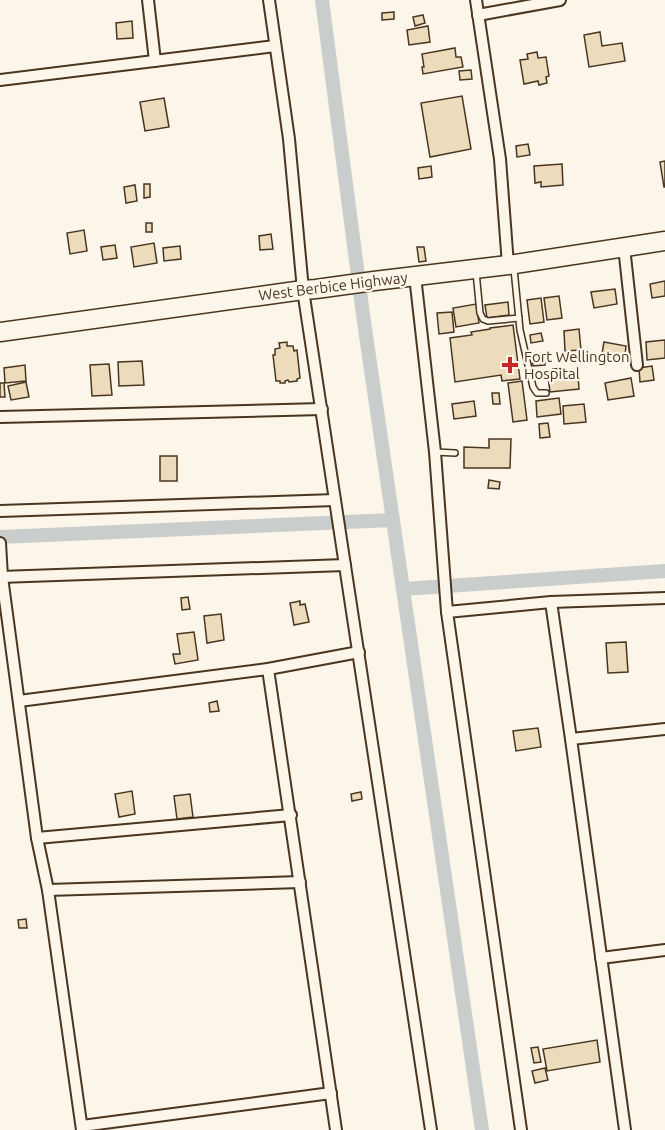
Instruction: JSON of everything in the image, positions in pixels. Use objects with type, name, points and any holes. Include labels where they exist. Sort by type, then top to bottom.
[{"type":"main road","name":"West Berbice Highway","points":[[0,332],[374,280],[511,265],[665,241]]},
{"type":"street","points":[[148,0],[155,61]]},
{"type":"street","points":[[269,0],[310,290],[322,409],[430,1130]]},
{"type":"street","points":[[476,0],[500,159],[511,265]]},
{"type":"street","points":[[478,15],[560,0]]},
{"type":"street","points":[[0,80],[275,46]]},
{"type":"street","points":[[624,247],[637,365]]},
{"type":"street","points":[[415,276],[435,452],[447,612],[521,1130]]},
{"type":"street","points":[[0,417],[322,409]]},
{"type":"street","points":[[0,511],[335,500]]},
{"type":"street","points":[[0,543],[1,577],[37,838],[48,890],[82,1128],[331,1093]]},
{"type":"street","points":[[1,577],[345,565]]},
{"type":"street","points":[[447,612],[550,602],[665,598]]},
{"type":"street","points":[[550,602],[572,740],[626,1130]]},
{"type":"street","points":[[19,702],[268,669],[359,652]]},
{"type":"street","points":[[268,669],[336,1130]]},
{"type":"street","points":[[572,740],[665,729]]},
{"type":"street","points":[[37,838],[291,816]]},
{"type":"street","points":[[48,890],[300,882]]},
{"type":"street","points":[[601,958],[665,950]]},
{"type":"lane","points":[[511,265],[532,387],[537,393],[546,393]]},
{"type":"lane","points":[[476,268],[480,316],[488,321],[519,318]]},
{"type":"lane","points":[[435,452],[455,453]]},
{"type":"building","points":[[394,12],[394,19],[382,20],[382,13]]},
{"type":"building","points":[[423,15],[425,23],[415,26],[413,17]]},
{"type":"building","points":[[132,21],[133,38],[117,39],[116,23]]},
{"type":"building","points":[[428,26],[430,42],[409,45],[407,30]]},
{"type":"building","points":[[600,32],[602,46],[622,43],[625,61],[589,67],[584,35]]},
{"type":"building","points":[[455,48],[456,57],[461,57],[463,67],[423,74],[422,54]]},
{"type":"building","points":[[537,52],[538,58],[546,57],[549,76],[546,77],[547,83],[539,85],[538,81],[524,84],[520,60],[528,59],[527,54]]},
{"type":"building","points":[[471,70],[472,79],[460,80],[459,71]]},
{"type":"building","points":[[462,96],[471,149],[430,157],[421,103]]},
{"type":"building","points":[[164,98],[169,127],[145,131],[140,102]]},
{"type":"building","points":[[528,144],[530,155],[517,157],[516,146]]},
{"type":"building","points":[[665,161],[665,187],[664,187],[660,162]]},
{"type":"building","points":[[562,164],[563,185],[541,187],[541,182],[535,183],[534,166]]},
{"type":"building","points":[[431,166],[432,177],[419,179],[418,168]]},
{"type":"building","points":[[144,184],[150,184],[150,197],[144,198]]},
{"type":"building","points":[[135,185],[137,201],[126,203],[124,187]]},
{"type":"building","points":[[146,223],[152,223],[152,232],[146,232]]},
{"type":"building","points":[[84,230],[87,251],[70,254],[67,233]]},
{"type":"building","points":[[271,234],[273,249],[260,250],[259,236]]},
{"type":"building","points":[[154,243],[157,263],[134,267],[131,247]]},
{"type":"building","points":[[115,245],[117,258],[103,260],[101,247]]},
{"type":"building","points":[[180,246],[181,259],[164,261],[163,248]]},
{"type":"building","points":[[417,247],[424,247],[426,261],[419,262]]},
{"type":"building","points":[[665,281],[665,296],[652,298],[650,284]]},
{"type":"building","points":[[615,289],[617,304],[594,308],[591,292]]},
{"type":"building","points":[[559,296],[562,318],[547,320],[544,298]]},
{"type":"building","points":[[541,298],[544,322],[530,324],[527,300]]},
{"type":"building","points":[[508,302],[509,315],[487,318],[485,305]]},
{"type":"building","points":[[476,304],[479,323],[456,327],[453,308]]},
{"type":"building","points":[[452,312],[454,332],[439,334],[437,313]]},
{"type":"building","points":[[513,325],[520,379],[502,381],[501,375],[455,382],[450,338]]},
{"type":"building","points":[[579,329],[581,350],[565,351],[564,331]]},
{"type":"building","points":[[541,333],[543,341],[531,343],[530,335]]},
{"type":"building","points":[[665,340],[665,358],[647,360],[646,342]]},
{"type":"building","points":[[287,342],[287,346],[293,346],[294,351],[297,350],[300,378],[297,381],[289,382],[288,380],[280,383],[276,381],[273,355],[275,355],[275,349],[280,348],[279,343]]},
{"type":"building","points":[[604,342],[626,346],[624,363],[601,359]]},
{"type":"building","points":[[544,353],[545,365],[533,366],[532,355]]},
{"type":"building","points":[[142,361],[144,385],[119,386],[118,362]]},
{"type":"building","points":[[109,364],[112,395],[92,396],[90,365]]},
{"type":"building","points":[[25,365],[26,381],[5,383],[4,368]]},
{"type":"building","points":[[652,366],[654,380],[640,382],[639,368]]},
{"type":"building","points":[[565,368],[566,375],[578,374],[579,389],[550,392],[548,377],[553,376],[553,369]]},
{"type":"building","points":[[631,378],[634,396],[608,400],[605,383]]},
{"type":"building","points":[[522,381],[527,420],[513,422],[508,383]]},
{"type":"building","points":[[26,382],[29,397],[11,400],[8,386]]},
{"type":"building","points":[[0,383],[4,383],[5,397],[0,397]]},
{"type":"building","points":[[492,393],[499,393],[500,404],[493,404]]},
{"type":"building","points":[[559,398],[561,414],[537,417],[536,401]]},
{"type":"building","points":[[474,401],[476,416],[454,419],[452,404]]},
{"type":"building","points":[[584,404],[586,422],[564,424],[563,406]]},
{"type":"building","points":[[548,423],[550,437],[540,438],[539,424]]},
{"type":"building","points":[[489,439],[511,439],[510,468],[464,468],[464,447],[489,448]]},
{"type":"building","points":[[160,456],[177,456],[177,481],[160,481]]},
{"type":"building","points":[[489,480],[500,482],[499,489],[488,488]]},
{"type":"building","points":[[188,597],[190,609],[182,610],[181,598]]},
{"type":"building","points":[[300,601],[300,605],[305,604],[309,622],[294,625],[290,603]]},
{"type":"building","points":[[221,614],[224,640],[207,643],[204,616]]},
{"type":"building","points":[[194,632],[198,660],[175,664],[173,654],[180,654],[177,634]]},
{"type":"building","points":[[626,642],[628,672],[608,673],[606,643]]},
{"type":"building","points":[[217,701],[219,711],[210,712],[209,703]]},
{"type":"building","points":[[538,728],[541,747],[516,751],[513,731]]},
{"type":"building","points":[[132,791],[135,814],[119,817],[115,794]]},
{"type":"building","points":[[361,792],[362,799],[352,801],[351,794]]},
{"type":"building","points":[[190,794],[193,817],[177,819],[174,796]]},
{"type":"building","points":[[26,919],[27,928],[19,928],[18,920]]},
{"type":"building","points":[[597,1040],[600,1062],[547,1071],[543,1049]]},
{"type":"building","points":[[538,1047],[541,1062],[534,1063],[531,1048]]},
{"type":"building","points":[[545,1068],[548,1080],[535,1083],[532,1071]]},
{"type":"waterway","points":[[322,0],[364,322],[482,1130]]},
{"type":"waterway","points":[[0,537],[393,520]]},
{"type":"waterway","points":[[403,589],[665,571]]},
{"type":"place","name":"Fort Wellington Hospital","points":[[510,365]]}]
